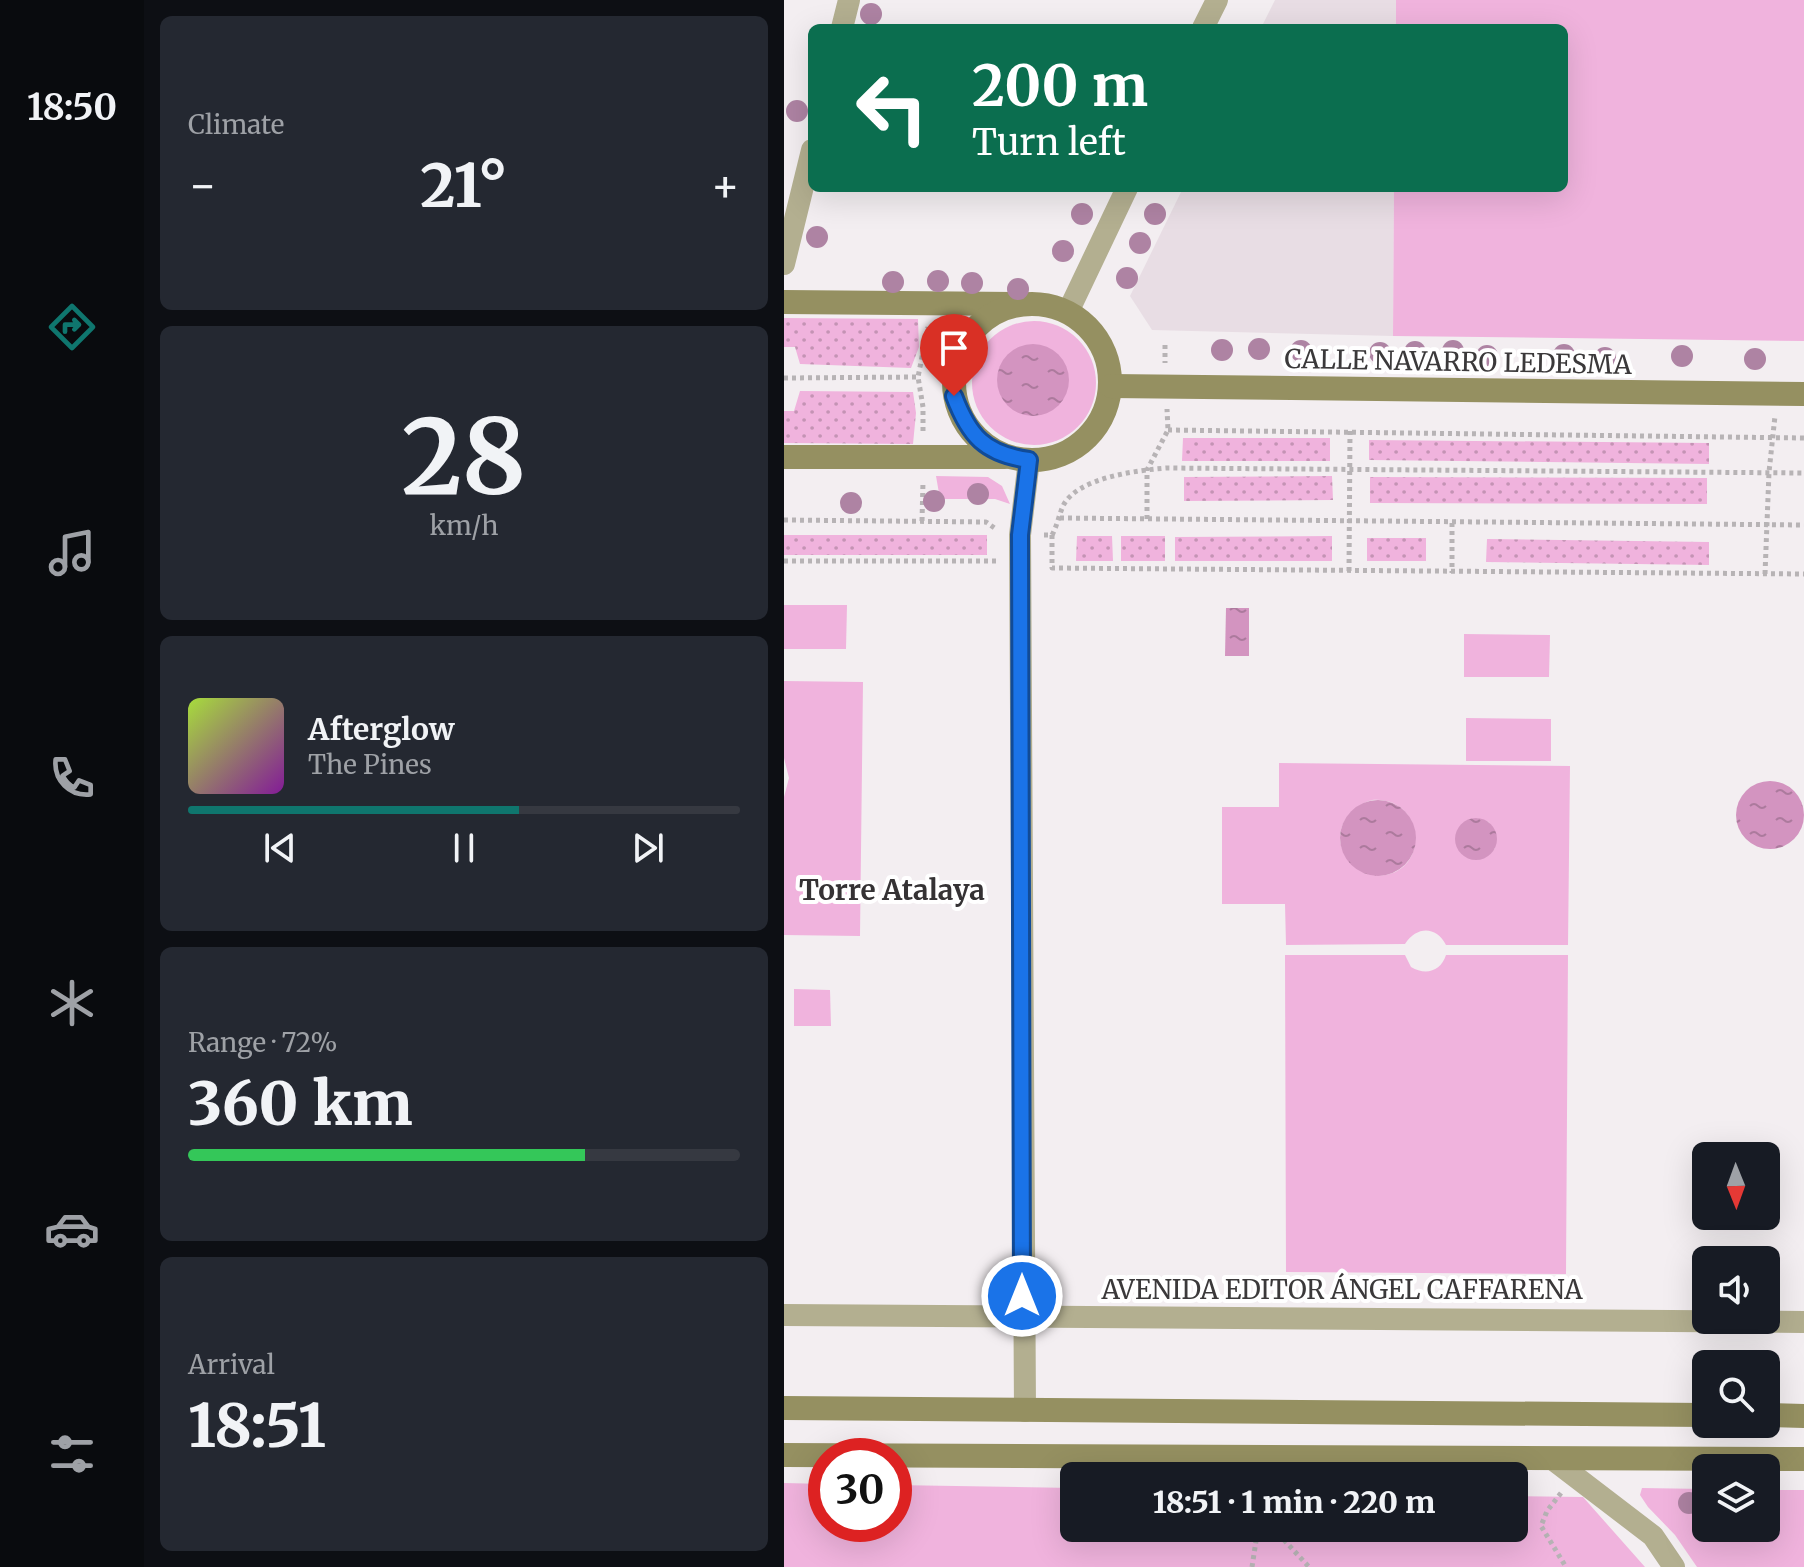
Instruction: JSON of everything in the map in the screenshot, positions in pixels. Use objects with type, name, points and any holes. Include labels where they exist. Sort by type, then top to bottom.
[{"type":"main road","points":[[784,302],[1040,304],[1068,312],[1091,330],[1106,353],[1111,386],[1110,399],[1094,432],[1063,455],[1018,459],[784,457]]},
{"type":"main road","points":[[1018,459],[982,443],[964,422],[954,396],[953,375],[960,351],[981,322],[1013,306],[1040,304]]},
{"type":"main road","name":"CALLE NAVARRO LEDESMA","points":[[1111,386],[1804,394]]},
{"type":"main road","points":[[784,1408],[1692,1415]]},
{"type":"main road","points":[[1780,1415],[1804,1416]]},
{"type":"main road","points":[[784,1455],[1804,1459]]},
{"type":"street","points":[[843,24],[849,0]]},
{"type":"street","points":[[1205,24],[1217,0]]},
{"type":"street","points":[[784,264],[808,166]]},
{"type":"street","points":[[1068,312],[1125,192]]},
{"type":"street","points":[[1018,459],[1025,1411]]},
{"type":"street","name":"AVENIDA EDITOR ÁNGEL CAFFARENA","points":[[784,1315],[1804,1322]]},
{"type":"street","points":[[1551,1458],[1653,1536],[1674,1567]]},
{"type":"path","points":[[923,444],[923,407],[918,377],[926,346],[928,319]]},
{"type":"path","points":[[784,378],[918,377]]},
{"type":"path","points":[[1147,519],[1147,470],[1168,430],[1804,438]]},
{"type":"path","points":[[1349,571],[1350,431]]},
{"type":"path","points":[[1765,574],[1772,438]]},
{"type":"path","points":[[1804,473],[1147,470],[1126,472],[1082,488],[1064,504],[1052,535],[1052,568],[1804,574]]},
{"type":"path","points":[[922,521],[923,471]]},
{"type":"path","points":[[1060,518],[1804,525]]},
{"type":"path","points":[[784,520],[986,522],[1003,534],[1052,535]]},
{"type":"path","points":[[1452,523],[1452,573]]},
{"type":"path","points":[[784,561],[1002,561]]},
{"type":"path","points":[[1566,1567],[1541,1526],[1547,1511],[1574,1475]]},
{"type":"path","points":[[1252,1567],[1256,1542]]},
{"type":"path","points":[[1286,1542],[1309,1567]]},
{"type":"shaded area","points":[[1275,0],[1396,0],[1396,24],[1263,24]]},
{"type":"shaded area","points":[[1396,0],[1804,0],[1804,341],[1393,336],[1394,192],[1568,192],[1568,24],[1396,24]]},
{"type":"shaded area","points":[[1181,192],[1394,192],[1393,336],[1152,330],[1130,296]]},
{"type":"shaded area","points":[[784,318],[918,319],[919,347],[911,368],[800,364],[795,347],[784,347]]},
{"type":"shaded area","points":[[1034,321],[1058,326],[1078,339],[1091,359],[1096,383],[1091,407],[1078,427],[1058,440],[1034,445],[1010,440],[990,427],[977,407],[972,383],[977,359],[990,339],[1010,326]]},
{"type":"shaded area","points":[[800,391],[913,392],[916,413],[913,444],[784,443],[784,411],[794,411]]},
{"type":"shaded area","points":[[1183,438],[1330,438],[1330,461],[1182,461]]},
{"type":"shaded area","points":[[1369,440],[1709,443],[1709,464],[1369,460]]},
{"type":"shaded area","points":[[936,476],[988,477],[1002,486],[1010,504],[995,499],[940,499]]},
{"type":"shaded area","points":[[1332,476],[1333,500],[1184,501],[1184,477]]},
{"type":"shaded area","points":[[1370,477],[1707,478],[1707,504],[1370,503]]},
{"type":"shaded area","points":[[784,535],[987,535],[987,555],[784,555]]},
{"type":"shaded area","points":[[1077,536],[1112,536],[1113,561],[1076,561]]},
{"type":"shaded area","points":[[1121,536],[1165,536],[1165,561],[1121,561]]},
{"type":"shaded area","points":[[1332,536],[1332,561],[1175,561],[1175,537]]},
{"type":"shaded area","points":[[1367,538],[1426,538],[1426,561],[1367,561]]},
{"type":"shaded area","points":[[1487,539],[1709,542],[1709,565],[1486,562]]},
{"type":"shaded area","points":[[784,605],[847,605],[846,649],[784,649]]},
{"type":"shaded area","points":[[1464,634],[1550,635],[1549,677],[1464,677]]},
{"type":"shaded area","points":[[784,681],[863,682],[860,936],[784,935],[784,797],[789,778],[784,758]]},
{"type":"shaded area","points":[[1466,718],[1551,719],[1551,761],[1466,761]]},
{"type":"shaded area","points":[[1279,763],[1570,766],[1568,945],[1446,945],[1437,934],[1421,931],[1405,944],[1286,945],[1285,904],[1222,904],[1222,807],[1279,807]],"holes":[[[1372,800],[1389,802],[1402,809],[1411,820],[1415,833],[1409,860],[1399,870],[1385,875],[1373,874],[1354,864],[1341,845],[1343,824],[1359,806]],[[1476,818],[1489,822],[1495,848],[1479,859],[1469,858],[1460,852]]]},
{"type":"shaded area","points":[[1285,955],[1405,955],[1411,967],[1427,971],[1441,965],[1446,955],[1568,955],[1566,1274],[1286,1272]]},
{"type":"shaded area","points":[[794,989],[830,990],[831,1026],[794,1026]]},
{"type":"shaded area","points":[[784,1483],[808,1484],[808,1542],[912,1542],[912,1485],[1060,1488],[1060,1542],[1528,1542],[1528,1496],[1583,1497],[1645,1567],[784,1567]]},
{"type":"shaded area","points":[[1642,1488],[1692,1489],[1692,1542],[1780,1542],[1780,1490],[1804,1490],[1804,1567],[1697,1567],[1675,1535],[1640,1495]]},
{"type":"water","points":[[1040,344],[1059,354],[1067,366],[1067,394],[1059,406],[1047,414],[1026,416],[1007,406],[999,394],[997,373],[1007,354],[1019,346]]},
{"type":"water","points":[[1226,608],[1249,608],[1249,656],[1225,656]]},
{"type":"water","points":[[1763,781],[1777,781],[1789,786],[1799,796],[1804,815],[1799,834],[1789,844],[1777,849],[1763,849],[1751,844],[1741,834],[1736,822],[1736,808],[1741,796],[1751,786]]},
{"type":"water","points":[[1378,800],[1393,803],[1405,811],[1413,823],[1416,838],[1413,853],[1405,865],[1393,873],[1378,876],[1363,873],[1351,865],[1343,853],[1340,838],[1343,823],[1351,811],[1363,803]]},
{"type":"water","points":[[1476,818],[1491,824],[1497,839],[1491,854],[1476,860],[1461,854],[1455,839],[1461,824]]},
{"type":"district","name":"Torre Atalaya","points":[[892,890]]},
{"type":"route","points":[[954,396],[964,422],[982,443],[1008,457],[1029,460],[1020,535],[1022,1296]]}]
